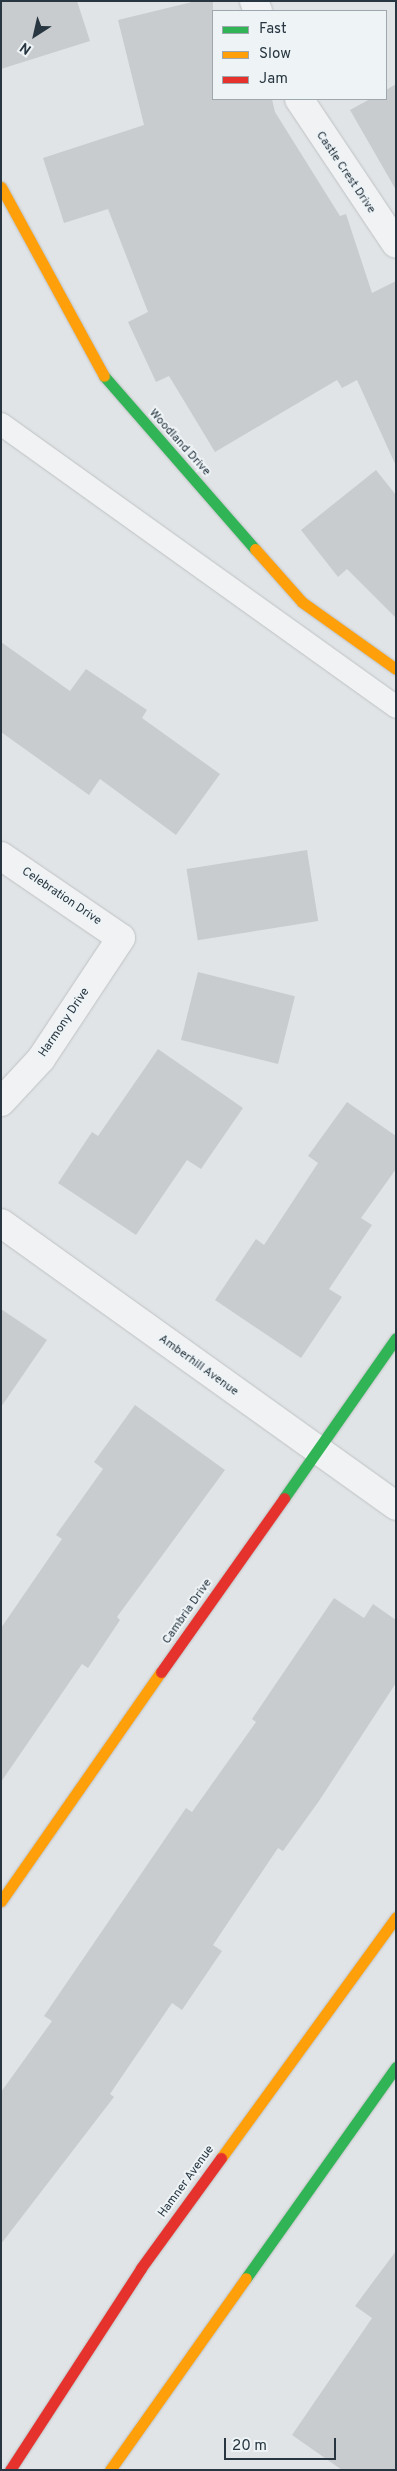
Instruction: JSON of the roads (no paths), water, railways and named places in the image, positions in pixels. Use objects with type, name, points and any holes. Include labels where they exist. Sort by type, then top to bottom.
[{"type":"street","name":"Castle Crest Drive","points":[[300,100],[396,244]]},
{"type":"street","name":"Woodland Drive","points":[[1,187],[109,385],[302,602],[396,669]]},
{"type":"street","name":"Celebration Drive","points":[[1,856],[121,938]]},
{"type":"street","name":"Harmony Drive","points":[[1,1102],[41,1059],[121,938]]},
{"type":"street","name":"Amberhill Avenue","points":[[1,1223],[317,1452],[396,1506]]},
{"type":"street","name":"Cambria Drive","points":[[1,1901],[396,1338]]},
{"type":"street","name":"Hamner Avenue","points":[[10,2470],[141,2268],[396,1917]]},
{"type":"street","points":[[110,2470],[396,2067]]},
{"type":"lane","points":[[1,424],[396,707]]}]
